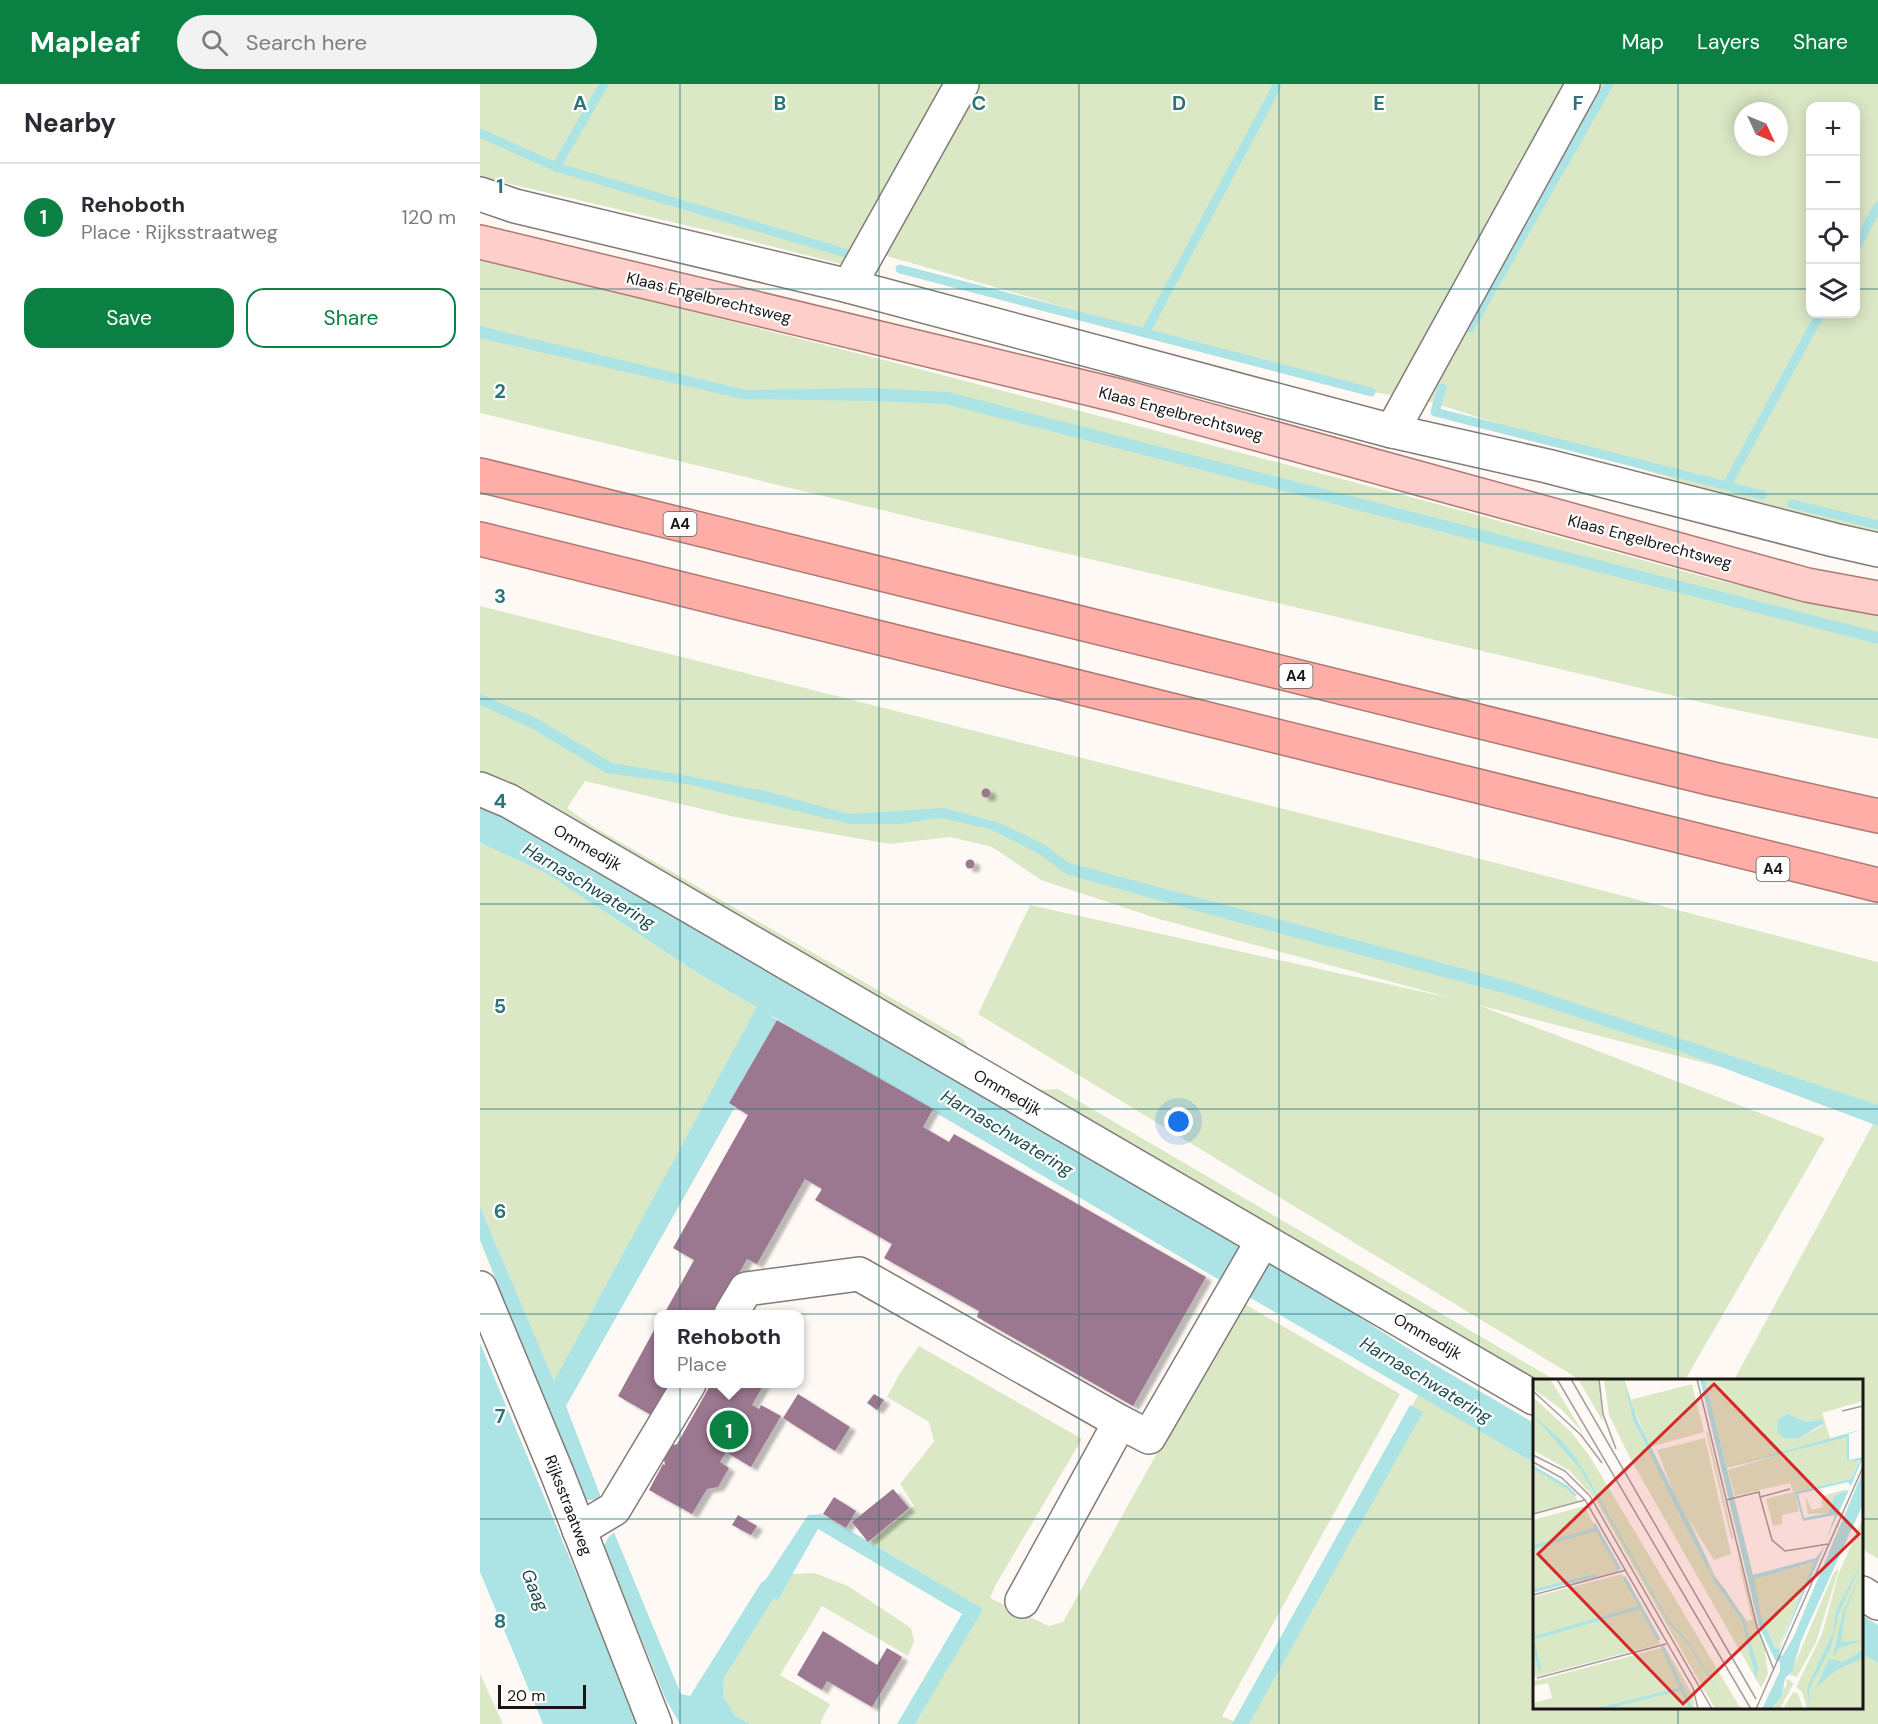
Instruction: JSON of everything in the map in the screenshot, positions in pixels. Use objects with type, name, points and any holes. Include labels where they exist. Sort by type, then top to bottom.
[{"type":"highway","name":"A4","points":[[480,475],[1713,779],[1878,816]]},
{"type":"highway","name":"A4","points":[[480,539],[1878,885]]},
{"type":"highway","name":"A4","points":[[1713,779],[1878,800]]},
{"type":"highway","name":"A4","points":[[1669,834],[1878,904]]},
{"type":"main road","name":"Klaas Engelbrechtsweg","points":[[480,242],[1120,396],[1807,585],[1878,598]]},
{"type":"street","points":[[849,286],[962,84]]},
{"type":"street","points":[[1392,431],[1584,84]]},
{"type":"street","points":[[480,194],[515,206],[849,286],[1392,431],[1547,466],[1878,550]]},
{"type":"street","name":"Ommedijk","points":[[480,789],[509,801],[1260,1245],[1533,1397]]},
{"type":"street","points":[[733,1310],[746,1289],[859,1274],[1149,1437],[1260,1245]]},
{"type":"street","name":"Rijksstraatweg","points":[[480,1288],[655,1724]]},
{"type":"street","points":[[579,1530],[614,1509],[686,1388]]},
{"type":"street","points":[[1022,1601],[1120,1422]]},
{"type":"street","points":[[1863,1594],[1878,1603]]},
{"type":"green space","points":[[480,84],[942,84],[841,264],[480,177]]},
{"type":"green space","points":[[975,84],[1571,84],[1395,396],[1330,384],[880,254]]},
{"type":"green space","points":[[1600,84],[1878,84],[1878,531],[1805,519],[1722,495],[1421,399]]},
{"type":"green space","points":[[480,258],[904,365],[1426,501],[1716,580],[1878,616],[1878,739],[1717,706],[927,521],[480,413]]},
{"type":"green space","points":[[480,606],[1427,845],[1878,962],[1878,1107],[1478,1005],[1825,1138],[1686,1379],[1578,1379],[978,1014],[1030,905],[1451,998],[1159,919],[1041,880],[992,847],[950,837],[890,844],[735,817],[585,781],[567,808],[594,827],[963,1039],[972,1054],[480,783]]},
{"type":"green space","points":[[480,843],[544,872],[704,977],[758,1007],[554,1382],[480,1207]]},
{"type":"green space","points":[[1058,1089],[1553,1379],[1533,1379],[1032,1090]]},
{"type":"green space","points":[[1873,1124],[1878,1126],[1878,1559],[1863,1550],[1863,1379],[1735,1379]]},
{"type":"green space","points":[[1241,1302],[1400,1394],[1222,1716],[1235,1722],[1418,1395],[1533,1462],[1533,1709],[1863,1709],[1863,1655],[1878,1663],[1878,1724],[915,1724],[982,1609],[870,1542],[914,1506],[900,1484],[934,1442],[929,1422],[887,1397],[919,1346],[1082,1439],[990,1598],[1049,1626],[1063,1622]]},
{"type":"green space","points":[[814,1573],[848,1586],[911,1628],[914,1641],[908,1656],[822,1606],[780,1675],[830,1704],[821,1724],[751,1724],[735,1716],[723,1696],[724,1678],[774,1598],[778,1599],[792,1574]]},
{"type":"green space","points":[[480,1674],[503,1724],[480,1724]]},
{"type":"water","points":[[480,326],[746,390],[871,388],[948,392],[1878,632],[1878,644],[945,404],[742,399],[480,338]]},
{"type":"water","points":[[480,694],[538,719],[612,763],[769,792],[849,814],[944,808],[1000,823],[1045,845],[1069,863],[1509,981],[1878,1105],[1878,1126],[1676,1050],[1507,994],[1066,874],[1039,854],[990,829],[940,818],[900,824],[850,824],[687,784],[606,773],[531,728],[480,705]]},
{"type":"water","name":"Harnaschwatering","points":[[480,801],[1268,1259],[1420,1356],[1533,1422],[1533,1462],[767,1013],[777,1020],[729,1103],[735,1107],[566,1406],[602,1500],[583,1500],[480,1240],[480,1207],[554,1381],[757,1007],[704,977],[544,872],[480,843]]},
{"type":"water","name":"Gaag","points":[[480,1343],[639,1724],[543,1724],[480,1572]]},
{"type":"water","points":[[1410,1405],[1423,1412],[1249,1724],[1232,1724]]},
{"type":"water","points":[[822,1514],[983,1609],[915,1724],[897,1724],[962,1614],[818,1529],[778,1600],[774,1598],[724,1678],[723,1696],[735,1716],[751,1724],[680,1724],[666,1700],[604,1546],[608,1538],[614,1532],[681,1694],[690,1696],[761,1583],[766,1579],[808,1515]]},
{"type":"water","points":[[1863,1616],[1878,1625],[1878,1663],[1863,1655]]},
{"type":"building","points":[[986,789],[990,793],[986,797],[982,793]]},
{"type":"building","points":[[970,860],[974,864],[970,868],[966,864]]},
{"type":"building","points":[[777,1020],[933,1109],[923,1127],[949,1142],[954,1134],[1206,1277],[1133,1406],[977,1317],[979,1311],[884,1258],[892,1244],[815,1200],[822,1189],[805,1179],[757,1264],[747,1259],[718,1310],[666,1310],[694,1260],[673,1248],[748,1115],[729,1103]]},
{"type":"building","points":[[654,1330],[654,1388],[675,1388],[658,1419],[618,1396]]},
{"type":"building","points":[[709,1388],[762,1388],[752,1405],[759,1409],[761,1405],[781,1416],[751,1467],[726,1452],[720,1462],[729,1468],[718,1487],[707,1489],[692,1514],[649,1490],[663,1464],[665,1465],[663,1454],[667,1447],[677,1444]]},
{"type":"building","points":[[798,1394],[850,1427],[835,1451],[783,1418]]},
{"type":"building","points":[[874,1394],[884,1400],[877,1410],[867,1403]]},
{"type":"building","points":[[893,1489],[909,1508],[868,1542],[852,1522]]},
{"type":"building","points":[[834,1497],[856,1511],[846,1528],[823,1514]]},
{"type":"building","points":[[738,1515],[757,1526],[751,1535],[732,1525]]},
{"type":"building","points":[[823,1631],[877,1665],[887,1648],[902,1657],[872,1707],[827,1681],[822,1690],[797,1675]]},
{"type":"waterway","points":[[556,167],[604,84]]},
{"type":"waterway","points":[[1145,333],[1278,84]]},
{"type":"waterway","points":[[1470,328],[1609,84]]},
{"type":"waterway","points":[[480,133],[556,167],[859,257]]},
{"type":"waterway","points":[[1860,240],[1878,206]]},
{"type":"waterway","points":[[900,269],[1371,392]]},
{"type":"waterway","points":[[1727,485],[1818,318]]},
{"type":"waterway","points":[[1442,388],[1435,412],[1763,495]]},
{"type":"waterway","points":[[1792,504],[1878,525]]},
{"type":"place","name":"Rehoboth","points":[[729,1430]]}]
